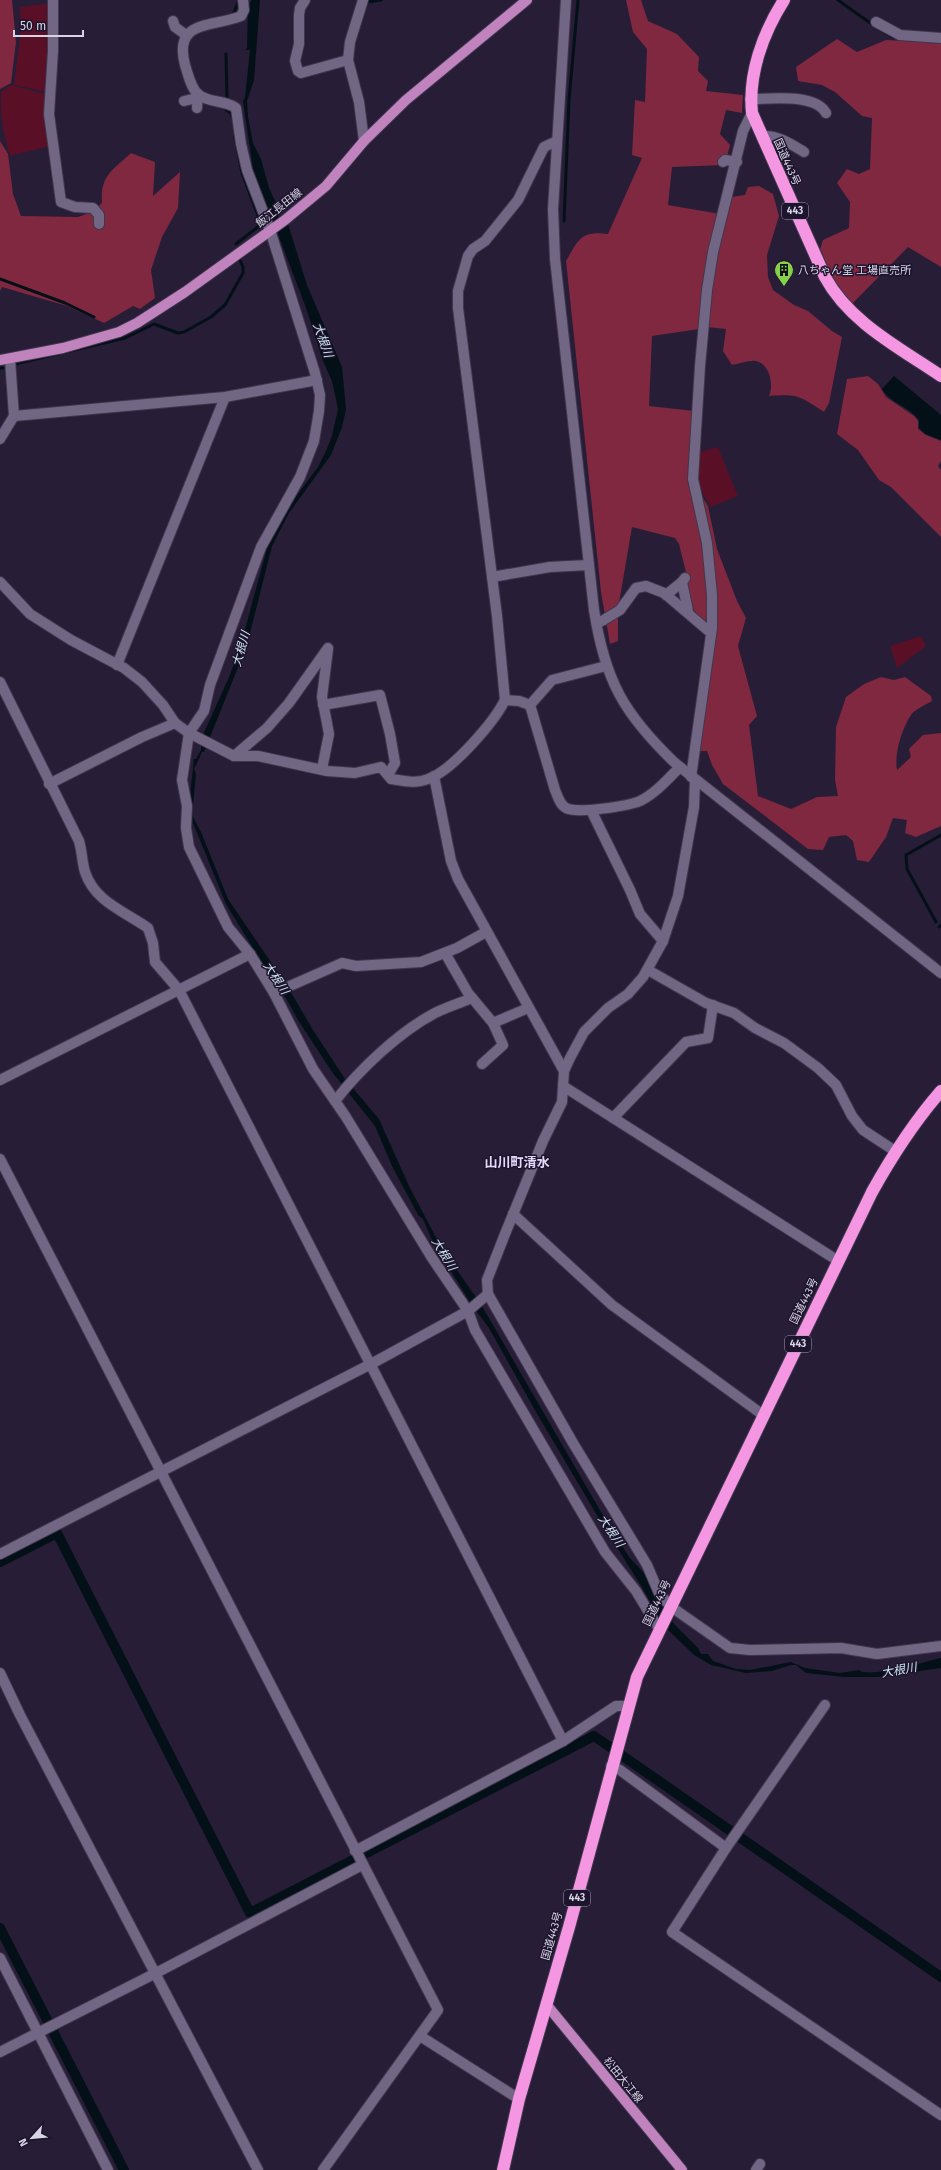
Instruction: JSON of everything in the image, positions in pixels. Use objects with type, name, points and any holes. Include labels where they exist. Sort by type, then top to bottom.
[{"type":"highway","name":"国道443号","points":[[784,0],[764,38],[751,85],[750,99],[752,113],[819,264],[837,297],[856,317],[941,376]]},
{"type":"highway","name":"国道443号","points":[[503,2170],[519,2099],[569,1927],[637,1677],[670,1606],[872,1192],[895,1151],[917,1119],[941,1091]]},
{"type":"main road","name":"飯江長田線","points":[[5,360],[63,348],[119,332],[185,292],[285,220],[326,186],[364,142],[418,89],[527,0]]},
{"type":"main road","name":"松田大江線","points":[[546,2004],[682,2170]]},
{"type":"street","points":[[54,0],[53,51],[49,114],[61,202],[75,207],[93,208],[99,215],[99,224]]},
{"type":"street","points":[[197,108],[198,96],[189,78],[183,57],[186,35],[195,28],[241,16],[244,10],[243,0]]},
{"type":"street","points":[[363,0],[350,42],[348,60],[359,102],[364,142]]},
{"type":"street","points":[[566,0],[553,209],[555,259],[589,565],[599,640],[606,666],[631,716],[649,738],[680,767],[941,973]]},
{"type":"street","points":[[305,1],[300,8],[299,15],[299,44],[295,61],[298,71],[301,73],[348,60]]},
{"type":"street","points":[[172,21],[175,27],[186,35]]},
{"type":"street","points":[[876,22],[900,35],[941,38]]},
{"type":"street","points":[[184,101],[198,96],[232,104],[236,108],[240,144],[247,170],[272,229],[317,380],[320,395],[314,441],[300,477],[261,547],[210,685],[204,711],[189,733],[182,780],[187,806],[186,828],[189,847],[228,927],[250,954],[275,993],[313,1069],[400,1203],[432,1258],[469,1310],[475,1330],[605,1552],[636,1591],[659,1629]]},
{"type":"street","points":[[750,99],[788,98],[814,102],[822,107],[826,113]]},
{"type":"street","points":[[752,113],[743,131],[713,252],[707,290],[693,480],[708,551],[712,595],[711,633],[693,778],[694,807],[678,896],[663,941],[648,970],[628,994],[608,1008],[584,1032],[564,1071],[562,1102],[543,1141],[487,1280],[487,1295],[647,1565],[659,1593],[670,1606],[730,1648],[750,1650],[841,1648],[877,1654],[941,1646]]},
{"type":"street","points":[[762,136],[769,136],[784,141],[804,152]]},
{"type":"street","points":[[2,586],[30,614],[71,640],[117,664],[142,682],[163,705],[176,723],[189,733],[234,756],[258,756],[276,762],[355,773],[381,767],[391,779],[413,782],[434,776],[452,763],[477,739],[505,700],[492,577],[458,308],[458,291],[468,256],[473,249],[486,241],[518,200],[544,146],[557,141]]},
{"type":"street","points":[[723,162],[725,160],[736,162]]},
{"type":"street","points":[[0,439],[14,416],[5,360]]},
{"type":"street","points":[[14,416],[225,397],[317,380]]},
{"type":"street","points":[[117,664],[225,397]]},
{"type":"street","points":[[492,577],[550,567],[589,565]]},
{"type":"street","points":[[666,595],[684,580],[688,611]]},
{"type":"street","points":[[602,621],[620,610],[634,591],[641,586],[651,586],[688,611],[711,633]]},
{"type":"street","points":[[234,756],[268,728],[289,703],[328,648],[322,697],[329,734],[322,769]]},
{"type":"street","points":[[530,705],[552,680],[606,666]]},
{"type":"street","points":[[0,682],[49,784],[79,841],[84,857],[85,871],[95,892],[107,903],[148,928],[153,943],[155,962],[179,990],[563,1741]]},
{"type":"street","points":[[323,705],[380,695],[390,734],[395,763],[388,775]]},
{"type":"street","points":[[505,700],[519,701],[530,705]]},
{"type":"street","points":[[530,705],[555,790],[561,804],[567,809],[591,810],[621,806],[640,801],[660,786],[680,767]]},
{"type":"street","points":[[49,784],[142,737],[176,723]]},
{"type":"street","points":[[434,776],[451,861],[458,879],[564,1071]]},
{"type":"street","points":[[591,810],[640,914],[663,941]]},
{"type":"street","points":[[275,993],[342,963],[356,966],[421,962],[458,948],[486,932]]},
{"type":"street","points":[[445,953],[472,998],[493,1023],[503,1044],[482,1064]]},
{"type":"street","points":[[0,1080],[250,954]]},
{"type":"street","points":[[648,970],[713,1005],[734,1013],[755,1028],[784,1043],[818,1068],[836,1085],[852,1116],[863,1130],[895,1151]]},
{"type":"street","points":[[335,1101],[366,1066],[400,1035],[435,1013],[472,998]]},
{"type":"street","points":[[613,1118],[686,1042],[708,1038],[713,1005]]},
{"type":"street","points":[[493,1023],[528,1008]]},
{"type":"street","points":[[563,1086],[832,1258]]},
{"type":"street","points":[[0,1159],[358,1858],[438,2010],[322,2170]]},
{"type":"street","points":[[513,1214],[612,1305],[763,1415]]},
{"type":"street","points":[[0,1554],[371,1364],[469,1310],[487,1295]]},
{"type":"street","points":[[0,1673],[24,1722],[258,2170]]},
{"type":"street","points":[[825,1705],[726,1848],[672,1932],[941,2115]]},
{"type":"street","points":[[0,2052],[156,1974],[563,1741],[616,1706],[628,1706]]},
{"type":"street","points":[[612,1766],[620,1770],[726,1848]]},
{"type":"street","points":[[0,1958],[108,2170]]},
{"type":"street","points":[[420,2036],[519,2099]]},
{"type":"shaded area","points":[[0,0],[12,0],[16,42],[11,83],[0,89]]},
{"type":"shaded area","points":[[626,0],[641,0],[648,21],[677,34],[699,57],[698,71],[708,81],[706,91],[743,95],[742,113],[726,110],[720,134],[730,145],[725,165],[672,167],[668,205],[720,214],[699,329],[652,336],[649,406],[694,411],[690,485],[702,531],[709,590],[707,598],[709,626],[695,612],[688,597],[687,576],[679,544],[675,538],[632,527],[618,609],[618,641],[610,644],[601,592],[566,261],[581,238],[592,234],[608,234],[642,158],[632,155],[635,100],[645,102],[647,49],[633,32]]},
{"type":"shaded area","points":[[51,3],[47,92],[14,85],[21,29],[20,7]]},
{"type":"shaded area","points":[[837,39],[857,52],[886,40],[941,43],[941,267],[908,247],[852,304],[837,287],[820,249],[823,240],[849,228],[850,202],[837,183],[847,169],[859,174],[870,169],[872,118],[862,116],[835,92],[822,85],[798,81],[796,67]]},
{"type":"shaded area","points":[[11,85],[46,94],[50,146],[10,156],[2,125],[1,92]]},
{"type":"shaded area","points":[[0,141],[8,154],[13,194],[21,216],[78,217],[92,212],[102,203],[103,186],[109,174],[131,153],[155,162],[153,196],[180,172],[178,208],[162,237],[151,270],[155,298],[140,309],[133,306],[104,323],[67,306],[2,287],[0,291]]},
{"type":"shaded area","points":[[759,186],[773,194],[779,216],[767,255],[768,277],[773,290],[794,305],[808,311],[832,331],[842,337],[829,403],[824,412],[804,399],[798,397],[787,395],[769,396],[771,381],[768,370],[765,366],[756,361],[732,365],[723,351],[726,329],[707,327],[711,280],[731,197],[745,195],[748,187]]},
{"type":"shaded area","points":[[868,376],[878,384],[886,397],[914,416],[918,421],[918,429],[926,435],[941,441],[941,461],[938,466],[941,470],[941,537],[891,487],[879,480],[858,450],[837,434],[847,379]]},
{"type":"shaded area","points":[[718,447],[738,496],[711,507],[698,486],[699,452]]},
{"type":"shaded area","points":[[697,489],[708,506],[717,549],[737,601],[746,618],[738,646],[757,716],[749,725],[758,796],[791,809],[817,797],[838,796],[835,780],[836,727],[846,697],[864,684],[881,677],[894,680],[905,677],[931,696],[932,701],[915,711],[908,720],[898,749],[896,764],[897,770],[911,757],[909,749],[923,735],[941,733],[941,826],[916,837],[905,833],[907,820],[893,818],[886,837],[869,862],[857,860],[853,841],[846,835],[829,837],[823,850],[808,849],[723,784],[712,765],[707,751],[699,751],[714,630]]},
{"type":"shaded area","points":[[921,636],[926,646],[897,668],[890,646]]},
{"type":"water","name":"大根川","points":[[252,0],[260,0],[254,80],[247,101],[248,117],[253,143],[261,159],[269,188],[276,203],[274,213],[288,224],[307,285],[342,367],[346,409],[342,427],[331,455],[289,513],[272,546],[247,645],[204,752],[202,752],[194,769],[196,774],[192,815],[201,832],[228,899],[289,989],[313,1030],[345,1079],[379,1119],[409,1186],[441,1247],[482,1306],[601,1512],[629,1557],[644,1573],[674,1624],[698,1648],[701,1654],[708,1654],[713,1661],[736,1669],[750,1670],[791,1662],[805,1668],[840,1673],[859,1670],[864,1672],[874,1672],[885,1671],[941,1658],[941,1668],[878,1677],[844,1677],[806,1673],[796,1665],[791,1665],[772,1671],[746,1673],[711,1665],[694,1655],[661,1623],[643,1589],[598,1517],[536,1412],[489,1328],[471,1304],[432,1240],[423,1219],[418,1215],[392,1166],[375,1126],[332,1072],[298,1020],[286,998],[278,989],[226,904],[193,823],[189,804],[194,759],[196,759],[201,750],[202,737],[230,675],[241,644],[269,541],[289,506],[318,467],[332,436],[338,409],[332,381],[323,361],[305,305],[253,169],[243,101],[245,97],[250,50],[245,50],[247,48],[248,5]]},
{"type":"water","points":[[894,376],[941,415],[941,440],[925,434],[919,428],[919,420],[915,415],[890,398],[882,389]]},
{"type":"waterway","points":[[233,15],[239,0]]},
{"type":"waterway","points":[[368,2],[381,0]]},
{"type":"waterway","points":[[564,221],[569,100],[578,0]]},
{"type":"waterway","points":[[838,0],[893,37]]},
{"type":"waterway","points":[[226,54],[227,98]]},
{"type":"waterway","points":[[225,109],[231,113],[233,119]]},
{"type":"waterway","points":[[235,137],[242,173],[260,221],[259,226],[236,244]]},
{"type":"waterway","points":[[15,367],[15,364],[125,338],[154,324],[178,333],[184,332],[211,317],[225,305],[243,273],[243,267],[240,260]]},
{"type":"waterway","points":[[0,279],[65,303],[94,317]]},
{"type":"waterway","points":[[936,922],[907,869],[906,855],[941,835]]},
{"type":"waterway","points":[[0,1562],[57,1533],[250,1913],[594,1736],[941,1977]]},
{"type":"waterway","points":[[0,1928],[124,2170]]},
{"type":"place","name":"八ちゃん堂 工場直売所","points":[[784,287]]},
{"type":"district","name":"山川町清水","points":[[517,1162]]}]
